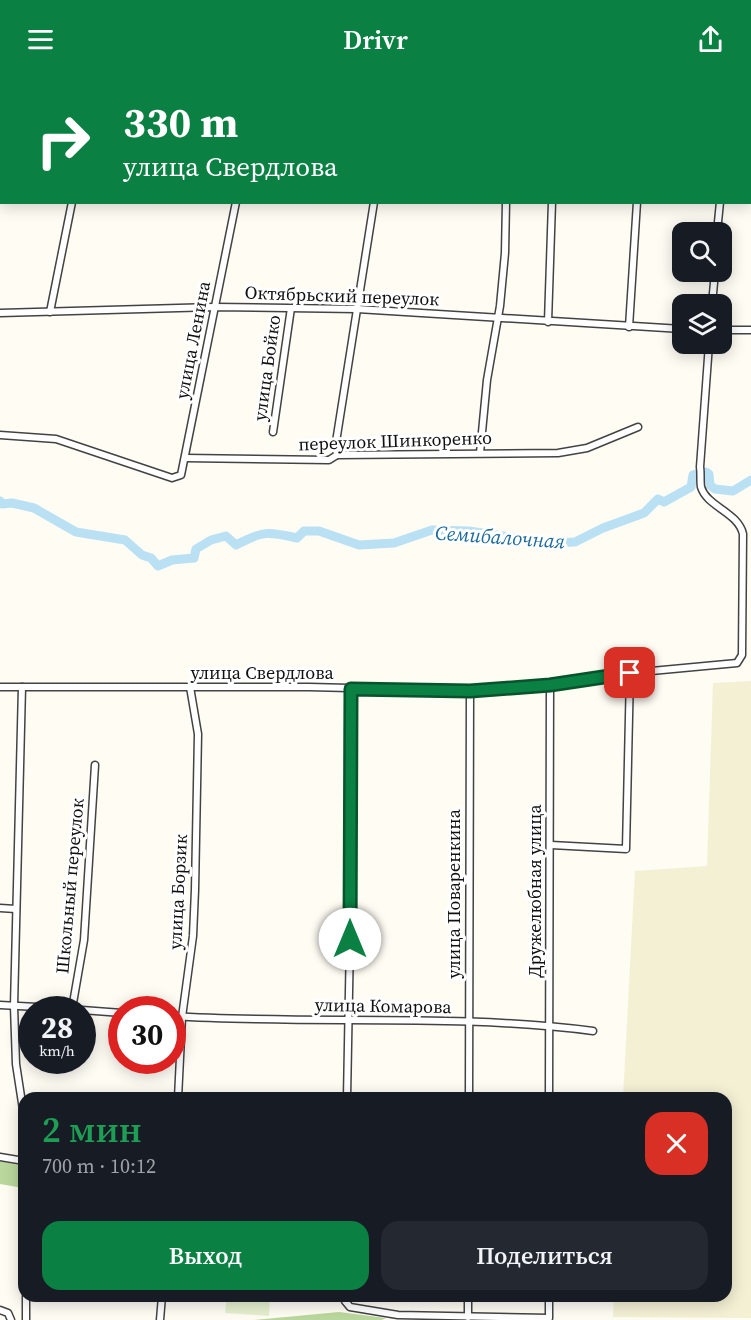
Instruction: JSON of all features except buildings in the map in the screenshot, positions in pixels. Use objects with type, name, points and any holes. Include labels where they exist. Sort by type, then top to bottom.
[{"type":"street","points":[[50,312],[72,204]]},
{"type":"street","name":"улица Ленина","points":[[0,435],[56,439],[172,478],[180,475],[236,204]]},
{"type":"street","points":[[337,455],[336,442],[374,204]]},
{"type":"street","points":[[480,453],[487,380],[500,306],[506,204]]},
{"type":"street","points":[[548,322],[552,204]]},
{"type":"street","points":[[629,327],[637,204]]},
{"type":"street","points":[[718,222],[720,204]]},
{"type":"street","name":"Октябрьский переулок","points":[[0,313],[214,307],[357,309],[672,328]]},
{"type":"street","name":"улица Бойко","points":[[273,432],[291,308]]},
{"type":"street","points":[[732,330],[751,330]]},
{"type":"street","name":"улица Свердлова","points":[[0,687],[470,691],[550,685],[630,673],[737,663],[742,655],[743,534],[738,521],[701,488],[700,467],[708,354]]},
{"type":"street","name":"переулок Шинкоренко","points":[[185,458],[328,460],[337,455],[558,453],[587,448],[638,427]]},
{"type":"street","points":[[551,845],[626,849],[630,673]]},
{"type":"street","name":"Дружелюбная улица","points":[[549,1092],[550,685]]},
{"type":"street","points":[[20,1092],[16,1065],[14,1006],[22,687]]},
{"type":"street","name":"улица Борзик","points":[[185,996],[193,936],[198,734],[190,687]]},
{"type":"street","points":[[347,1092],[351,689]]},
{"type":"street","name":"улица Поваренкина","points":[[469,1092],[470,691]]},
{"type":"street","name":"Школьный переулок","points":[[75,996],[84,940],[95,765]]},
{"type":"street","points":[[0,908],[16,909]]},
{"type":"street","points":[[0,1005],[18,1006]]},
{"type":"street","name":"улица Комарова","points":[[186,1017],[469,1023],[549,1026],[593,1031]]},
{"type":"street","name":"улица Борзик","points":[[178,1092],[179,1074]]},
{"type":"street","points":[[0,1157],[18,1160]]},
{"type":"street","points":[[26,1302],[26,1320]]},
{"type":"street","points":[[160,1320],[162,1302]]},
{"type":"street","points":[[347,1302],[350,1307],[398,1315],[549,1318],[549,1302]]},
{"type":"street","points":[[468,1302],[468,1317]]},
{"type":"street","points":[[0,1311],[8,1313],[11,1320]]},
{"type":"street","points":[[392,1320],[398,1315]]},
{"type":"shaded area","points":[[751,681],[751,1318],[613,1317],[614,1302],[732,1302],[732,1092],[623,1092],[635,871],[707,866],[713,683]]},
{"type":"green space","points":[[0,1161],[18,1165],[18,1187],[0,1184]]},
{"type":"green space","points":[[226,1302],[270,1302],[269,1316],[225,1313]]},
{"type":"green space","points":[[339,1312],[386,1318],[382,1320],[254,1320]]},
{"type":"waterway","name":"Семибалочная","points":[[0,501],[2,504],[12,503],[34,508],[76,532],[125,540],[142,555],[151,558],[158,566],[172,560],[194,558],[196,549],[211,540],[226,536],[236,545],[265,534],[297,538],[304,531],[319,531],[359,545],[394,543],[432,530],[469,531],[552,543],[575,542],[603,528],[644,513],[658,499],[664,502],[691,487],[693,475],[706,472],[709,474],[710,485],[715,489],[733,491],[751,480]]},
{"type":"route","points":[[350,939],[351,689],[470,691],[550,685],[630,673]]}]
